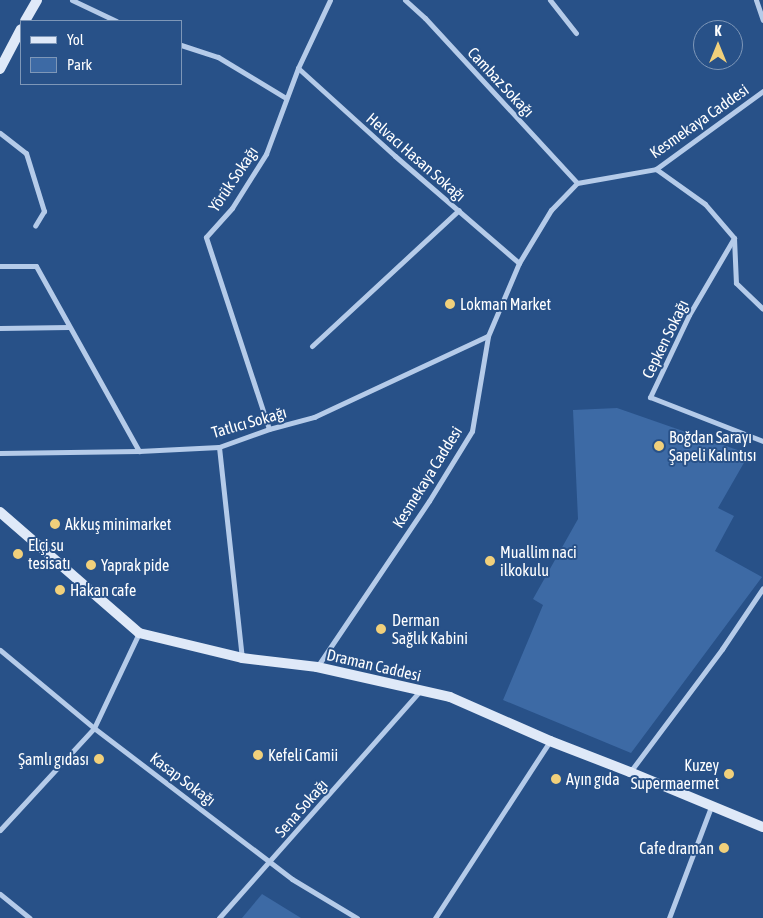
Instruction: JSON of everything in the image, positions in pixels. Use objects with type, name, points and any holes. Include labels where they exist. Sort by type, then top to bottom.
[{"type":"street","points":[[26,20],[37,0]]},
{"type":"street","points":[[72,0],[114,20]]},
{"type":"street","name":"Yörük Sokağı","points":[[269,429],[206,237],[232,208],[266,154],[298,68],[330,0]]},
{"type":"street","name":"Cambaz Sokağı","points":[[404,0],[425,18],[577,183]]},
{"type":"street","points":[[550,0],[576,33]]},
{"type":"street","points":[[756,0],[763,20]]},
{"type":"street","points":[[0,69],[20,31]]},
{"type":"street","points":[[182,45],[218,57],[286,98]]},
{"type":"street","name":"Helvacı Hasan Sokağı","points":[[298,68],[395,156],[520,263]]},
{"type":"street","name":"Kesmekaya Caddesi","points":[[317,667],[429,501],[472,431],[488,336],[520,263],[552,210],[577,183],[656,169],[763,91]]},
{"type":"street","points":[[0,133],[26,153],[44,211],[35,226]]},
{"type":"street","points":[[656,169],[705,204],[734,238],[736,284],[763,309]]},
{"type":"street","points":[[312,346],[459,210]]},
{"type":"street","name":"Cepken Sokağı","points":[[734,238],[689,315],[650,397],[763,442]]},
{"type":"street","points":[[0,266],[36,266],[139,451]]},
{"type":"street","points":[[0,328],[69,326]]},
{"type":"street","name":"Tatlıcı Sokağı","points":[[0,453],[139,451],[219,447],[269,429],[314,417],[488,336]]},
{"type":"street","points":[[219,447],[242,658]]},
{"type":"street","name":"Draman Caddesi","points":[[0,512],[139,633],[242,658],[317,667],[450,697],[550,741],[763,827]]},
{"type":"street","points":[[630,772],[722,649],[763,588]]},
{"type":"street","points":[[0,830],[94,728],[139,633]]},
{"type":"street","name":"Kasap Sokağı","points":[[0,650],[94,728],[292,879],[357,918]]},
{"type":"street","name":"Sena Sokağı","points":[[219,918],[420,691]]},
{"type":"street","points":[[435,918],[550,741]]},
{"type":"street","points":[[668,918],[711,806]]},
{"type":"street","points":[[0,894],[30,918]]},
{"type":"green space","points":[[617,408],[749,454],[718,508],[734,516],[715,551],[762,577],[631,753],[503,700],[543,605],[533,599],[578,519],[573,410]]},
{"type":"green space","points":[[262,894],[301,918],[242,918]]},
{"type":"place","name":"Lokman Market","points":[[450,304]]},
{"type":"place","name":"Boğdan Sarayı Şapeli Kalıntısı","points":[[659,446]]},
{"type":"place","name":"Akkuş minimarket","points":[[55,524]]},
{"type":"place","name":"Elçi su tesisatı","points":[[18,554]]},
{"type":"place","name":"Muallim naci ilkokulu","points":[[490,561]]},
{"type":"place","name":"Yaprak pide","points":[[91,565]]},
{"type":"place","name":"Hakan cafe","points":[[60,590]]},
{"type":"place","name":"Derman Sağlık Kabini","points":[[381,629]]},
{"type":"place","name":"Kefeli Camii","points":[[258,755]]},
{"type":"place","name":"Şamlı gıdası","points":[[99,759]]},
{"type":"place","name":"Kuzey Supermaermet","points":[[729,774]]},
{"type":"place","name":"Ayın gıda","points":[[556,779]]},
{"type":"place","name":"Cafe draman","points":[[724,848]]}]
